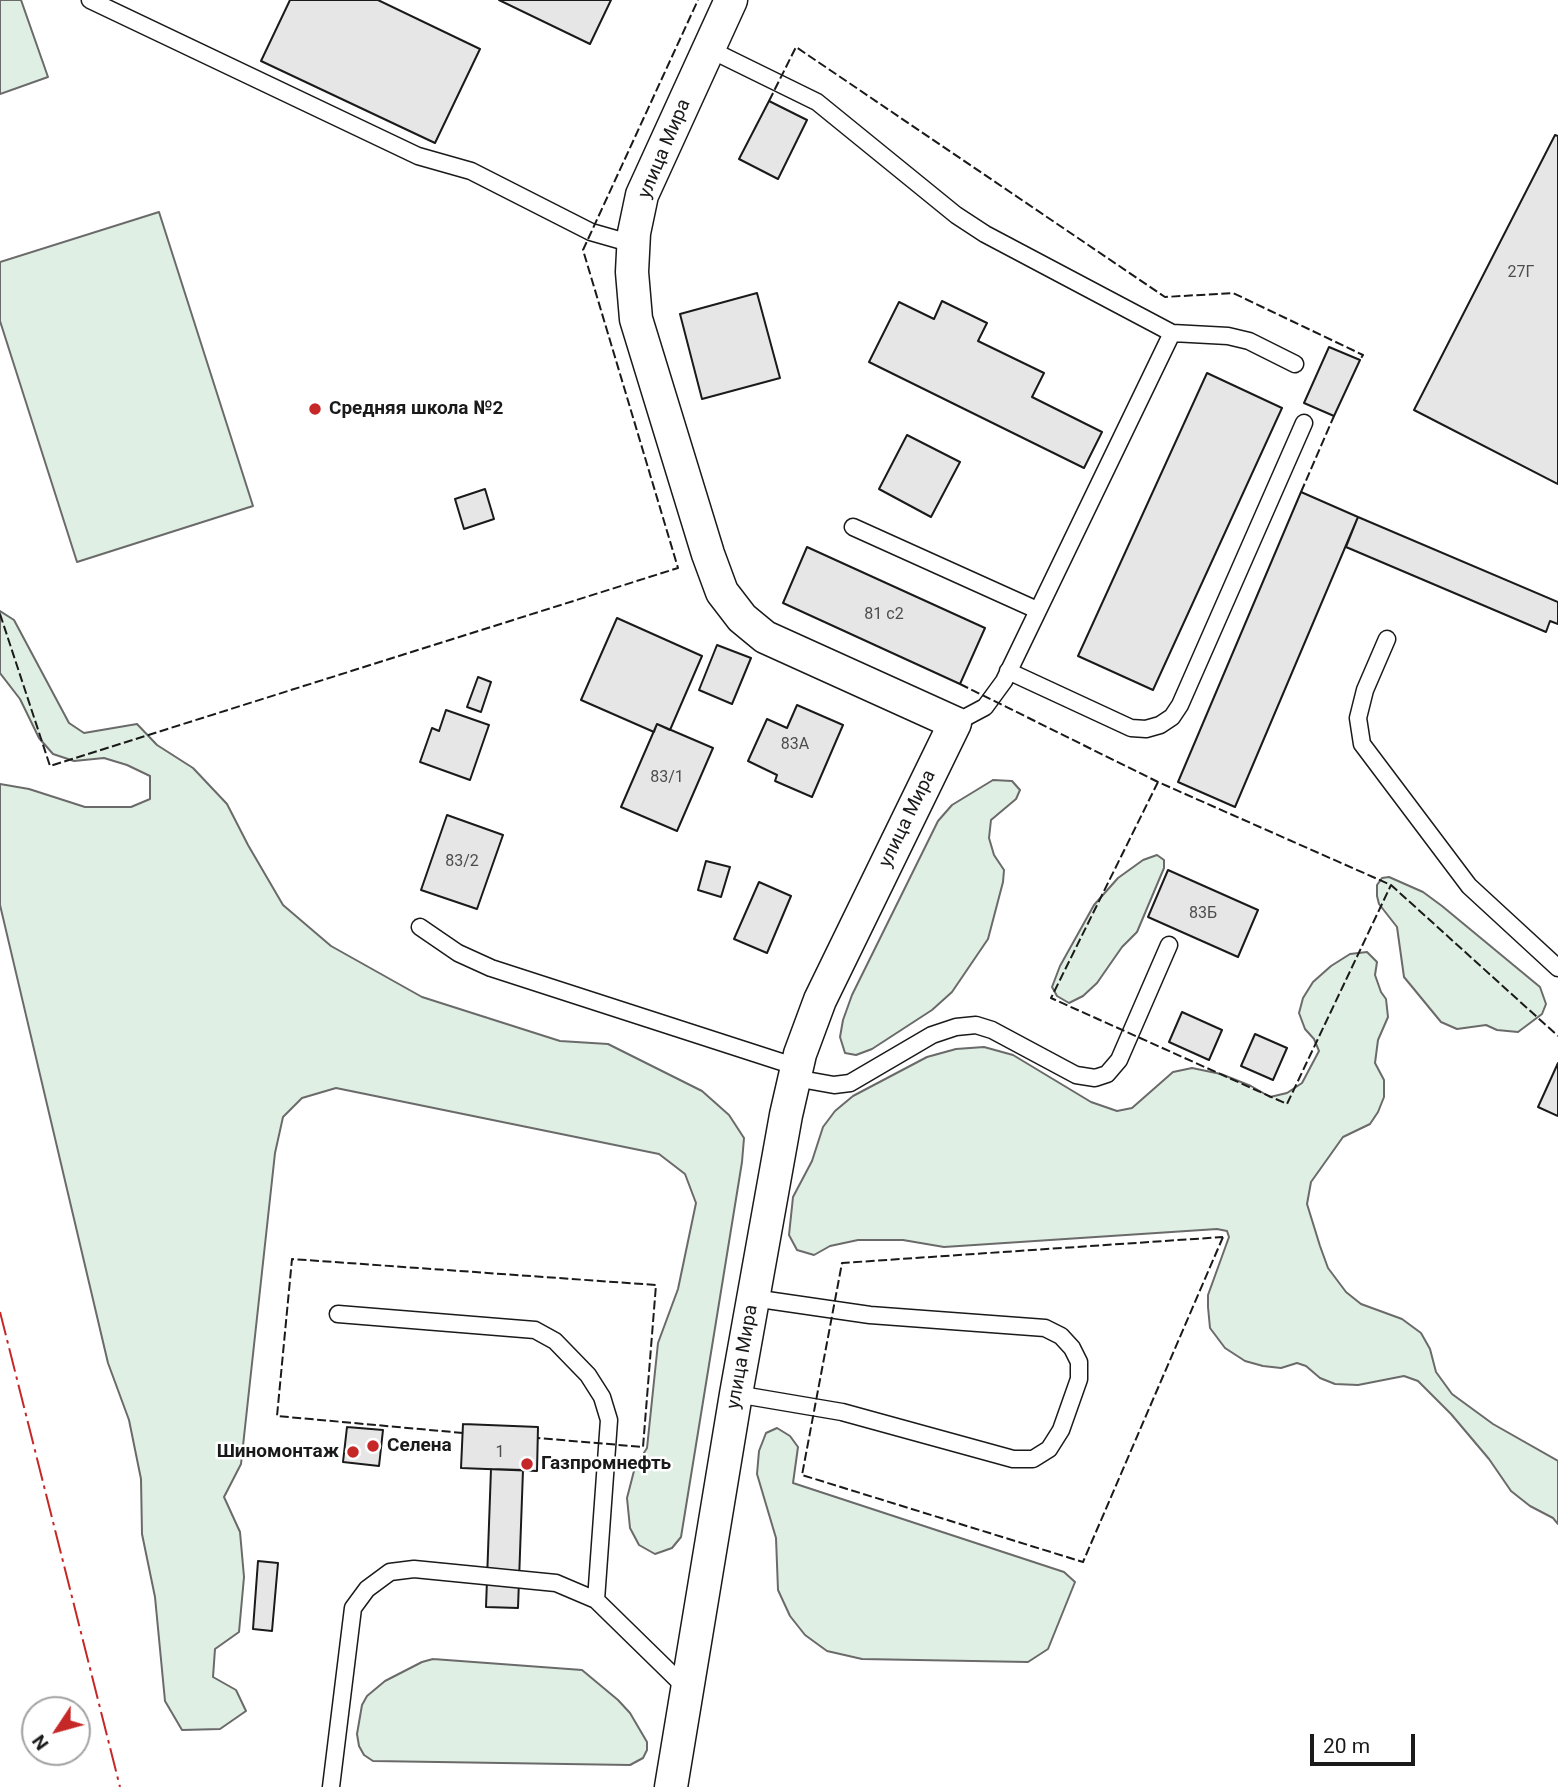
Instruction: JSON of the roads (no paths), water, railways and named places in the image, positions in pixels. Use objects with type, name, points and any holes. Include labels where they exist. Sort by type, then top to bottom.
[{"type":"street","name":"улица Мира","points":[[671,1787],[736,1394],[796,1072],[820,1000],[955,723],[765,637],[742,618],[723,592],[708,554],[636,318],[632,272],[633,244],[642,195],[731,0]]},
{"type":"lane","points":[[90,0],[418,156],[471,171],[591,233],[633,244]]},
{"type":"lane","points":[[709,49],[817,102],[957,215],[985,234],[1172,333],[1228,336],[1249,341],[1295,364]]},
{"type":"lane","points":[[955,723],[985,707],[1008,671],[1172,333]]},
{"type":"lane","points":[[1008,671],[1131,728],[1146,729],[1160,725],[1172,717],[1180,705],[1304,423]]},
{"type":"lane","points":[[853,527],[1037,610]]},
{"type":"lane","points":[[1387,639],[1365,690],[1358,718],[1362,744],[1469,886],[1558,968]]},
{"type":"lane","points":[[420,927],[458,953],[491,968],[834,1085],[850,1083],[932,1035],[956,1027],[976,1025],[992,1030],[1076,1075],[1095,1077],[1107,1074],[1119,1060],[1169,946]]},
{"type":"lane","points":[[736,1394],[842,1412],[1013,1459],[1033,1459],[1049,1449],[1061,1430],[1079,1379],[1079,1362],[1072,1348],[1061,1336],[1045,1328],[870,1315],[753,1298]]},
{"type":"lane","points":[[338,1314],[535,1330],[555,1341],[588,1375],[602,1397],[609,1420],[596,1600]]},
{"type":"lane","points":[[331,1787],[353,1608],[367,1589],[390,1573],[414,1569],[556,1583],[596,1600],[686,1688]]},
{"type":"place","name":"Средняя школа №2","points":[[315,409]]},
{"type":"place","name":"Селена","points":[[373,1446]]},
{"type":"place","name":"Шиномонтаж","points":[[353,1452]]},
{"type":"place","name":"Газпромнефть","points":[[527,1464]]}]
